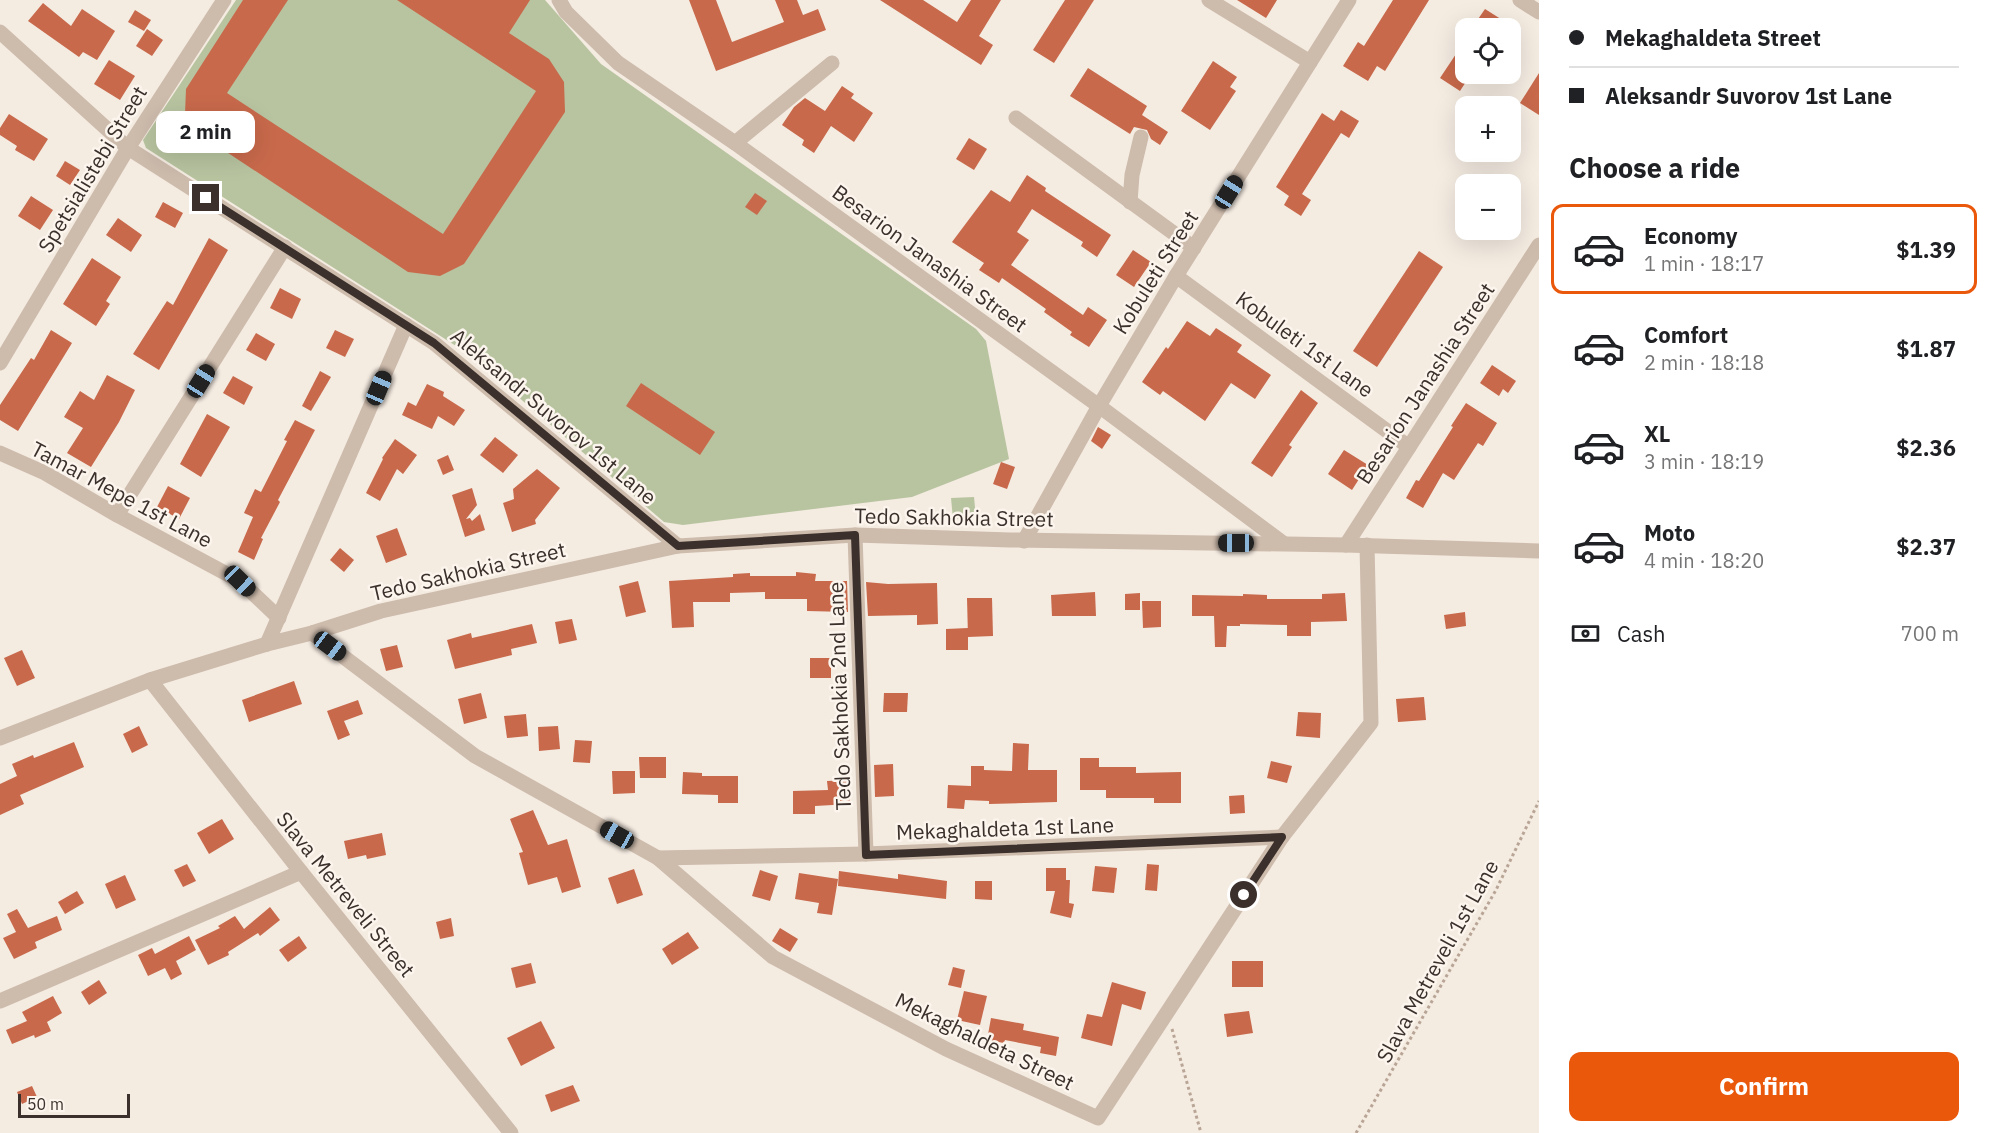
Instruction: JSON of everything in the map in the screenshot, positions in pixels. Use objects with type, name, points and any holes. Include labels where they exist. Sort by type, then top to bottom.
[{"type":"street","name":"Spetsialistebi Street","points":[[0,363],[128,148],[224,0]]},
{"type":"street","name":"Besarion Janashia Street","points":[[559,0],[566,12],[618,63],[735,143],[1099,406],[1283,543]]},
{"type":"street","points":[[1209,0],[1310,62]]},
{"type":"street","name":"Kobuleti Street","points":[[1024,541],[1099,406],[1176,276],[1349,0]]},
{"type":"street","points":[[1520,0],[1539,12]]},
{"type":"street","name":"Aleksandr Suvorov 1st Lane","points":[[0,32],[128,148],[434,343],[678,546]]},
{"type":"street","points":[[735,143],[832,63]]},
{"type":"street","points":[[1016,118],[1194,248]]},
{"type":"street","points":[[1130,202],[1132,175],[1141,137]]},
{"type":"street","name":"Besarion Janashia Street","points":[[1346,545],[1539,245]]},
{"type":"street","points":[[117,515],[285,248]]},
{"type":"street","name":"Kobuleti 1st Lane","points":[[1176,276],[1409,447]]},
{"type":"street","points":[[267,644],[406,325]]},
{"type":"street","name":"Tamar Mepe 1st Lane","points":[[0,453],[45,473],[117,515],[240,581],[279,618]]},
{"type":"street","name":"Tedo Sakhokia Street","points":[[0,738],[150,680],[267,644],[312,633],[381,610],[678,546],[855,535],[1024,541],[1283,543],[1539,551]]},
{"type":"street","name":"Tedo Sakhokia 2nd Lane","points":[[855,535],[866,855]]},
{"type":"street","name":"Mekaghaldeta Street","points":[[312,633],[475,756],[658,858],[773,957],[946,1049],[1098,1118],[1282,837],[1371,723],[1367,545]]},
{"type":"street","name":"Slava Metreveli Street","points":[[150,680],[301,872],[512,1133]]},
{"type":"street","name":"Mekaghaldeta 1st Lane","points":[[658,858],[866,855],[1282,837]]},
{"type":"street","points":[[0,1001],[301,872]]},
{"type":"path","name":"Slava Metreveli 1st Lane","points":[[1356,1133],[1496,890],[1539,801]]},
{"type":"path","points":[[1167,1010],[1201,1133]]},
{"type":"green space","points":[[236,0],[545,0],[601,64],[976,329],[986,341],[1009,459],[912,497],[683,525],[664,522],[467,353],[146,148],[143,140]]},
{"type":"green space","points":[[974,497],[976,518],[953,519],[951,498]]},
{"type":"building","points":[[243,0],[288,0],[227,93],[443,234],[536,91],[397,0],[530,0],[509,33],[549,59],[564,82],[565,112],[464,264],[440,276],[408,272],[198,133],[185,114],[186,89]]},
{"type":"building","points":[[689,0],[716,0],[732,42],[784,22],[775,0],[797,0],[803,15],[818,9],[826,30],[716,71]]},
{"type":"building","points":[[880,0],[923,0],[957,22],[971,0],[1001,0],[979,36],[993,45],[981,65]]},
{"type":"building","points":[[1065,0],[1094,0],[1054,63],[1033,50]]},
{"type":"building","points":[[1237,0],[1277,0],[1266,18]]},
{"type":"building","points":[[1393,0],[1429,0],[1385,71],[1377,66],[1368,81],[1343,66],[1358,42],[1364,46]]},
{"type":"building","points":[[43,3],[71,26],[82,9],[115,31],[97,60],[83,52],[79,57],[28,21]]},
{"type":"building","points":[[1485,9],[1499,18],[1479,18]]},
{"type":"building","points":[[135,10],[151,20],[144,31],[128,22]]},
{"type":"building","points":[[147,29],[163,40],[152,56],[136,46]]},
{"type":"building","points":[[1455,56],[1455,84],[1465,84],[1460,91],[1440,78]]},
{"type":"building","points":[[109,60],[135,76],[120,100],[94,84]]},
{"type":"building","points":[[1213,61],[1237,77],[1230,87],[1236,91],[1210,130],[1181,111]]},
{"type":"building","points":[[1088,68],[1147,106],[1142,115],[1168,132],[1160,145],[1151,139],[1147,130],[1134,127],[1130,134],[1070,96]]},
{"type":"building","points":[[1539,73],[1539,115],[1521,101]]},
{"type":"building","points":[[842,86],[854,94],[851,98],[873,113],[854,142],[831,126],[814,153],[802,145],[804,140],[782,125],[794,107],[805,98],[825,111]]},
{"type":"building","points":[[1341,110],[1359,121],[1349,138],[1341,133],[1302,194],[1311,200],[1301,216],[1284,205],[1289,196],[1276,187],[1322,113],[1334,121]]},
{"type":"building","points":[[9,114],[48,139],[34,161],[15,150],[17,146],[0,135],[0,128]]},
{"type":"building","points":[[969,138],[987,149],[974,170],[956,159]]},
{"type":"building","points":[[65,161],[80,170],[70,185],[56,176]]},
{"type":"building","points":[[1027,175],[1046,188],[1045,191],[1111,235],[1097,257],[1081,246],[1083,242],[1032,209],[1017,232],[1029,240],[1011,265],[1083,315],[1088,307],[1107,320],[1089,347],[1070,335],[1072,332],[1044,312],[1046,309],[1002,278],[999,283],[979,270],[984,263],[952,242],[991,190],[1010,202]]},
{"type":"building","points":[[755,193],[767,201],[757,215],[745,207]]},
{"type":"building","points":[[31,196],[53,210],[40,230],[18,216]]},
{"type":"building","points":[[163,202],[183,213],[175,228],[155,217]]},
{"type":"building","points":[[118,218],[142,235],[131,252],[106,235]]},
{"type":"building","points":[[209,238],[228,250],[159,370],[133,354],[167,301],[173,305]]},
{"type":"building","points":[[1133,250],[1151,262],[1134,287],[1116,275]]},
{"type":"building","points":[[1419,251],[1443,267],[1377,367],[1353,351]]},
{"type":"building","points":[[92,258],[121,277],[106,301],[110,304],[96,326],[63,304]]},
{"type":"building","points":[[280,288],[301,299],[292,319],[270,308]]},
{"type":"building","points":[[1187,321],[1210,336],[1216,328],[1242,345],[1237,352],[1271,375],[1255,399],[1231,383],[1205,421],[1163,391],[1160,395],[1142,382]]},
{"type":"building","points":[[51,330],[72,343],[18,431],[0,420],[0,405],[31,358],[34,360]]},
{"type":"building","points":[[335,330],[354,339],[345,357],[326,348]]},
{"type":"building","points":[[256,333],[275,344],[266,361],[246,350]]},
{"type":"building","points":[[1492,365],[1516,381],[1508,393],[1503,389],[1499,396],[1480,383]]},
{"type":"building","points":[[320,371],[331,377],[311,411],[302,406]]},
{"type":"building","points":[[107,375],[135,390],[119,422],[91,467],[67,453],[83,428],[64,417],[80,391],[94,400]]},
{"type":"building","points":[[233,376],[253,387],[244,405],[223,393]]},
{"type":"building","points":[[641,383],[715,432],[700,455],[626,406]]},
{"type":"building","points":[[427,384],[444,392],[443,396],[465,410],[454,426],[438,416],[432,429],[402,415],[408,402],[416,406]]},
{"type":"building","points":[[1301,390],[1318,403],[1289,445],[1292,447],[1272,477],[1251,463]]},
{"type":"building","points":[[1466,403],[1497,423],[1483,446],[1478,443],[1454,480],[1443,473],[1423,508],[1406,498],[1416,480],[1419,481]]},
{"type":"building","points":[[207,414],[230,427],[201,477],[180,464]]},
{"type":"building","points":[[295,420],[315,430],[278,500],[280,502],[261,538],[263,539],[254,560],[238,552],[253,517],[244,513],[255,489],[261,492]]},
{"type":"building","points":[[1098,427],[1111,435],[1102,449],[1091,441]]},
{"type":"building","points":[[495,437],[518,455],[503,473],[480,455]]},
{"type":"building","points":[[395,439],[417,455],[403,474],[397,469],[380,501],[366,493],[382,458]]},
{"type":"building","points":[[1344,450],[1368,465],[1352,490],[1328,474]]},
{"type":"building","points":[[448,455],[454,470],[443,475],[437,460]]},
{"type":"building","points":[[1001,462],[1015,467],[1007,489],[993,484]]},
{"type":"building","points":[[537,469],[560,488],[535,520],[536,524],[512,532],[503,503],[514,499],[513,489]]},
{"type":"building","points":[[168,486],[190,498],[179,519],[157,507]]},
{"type":"building","points":[[472,488],[477,505],[466,519],[470,518],[472,521],[480,514],[485,530],[465,537],[452,495]]},
{"type":"building","points":[[397,528],[407,555],[386,563],[376,536]]},
{"type":"building","points":[[340,548],[354,560],[344,572],[330,560]]},
{"type":"building","points":[[796,572],[816,574],[815,581],[847,581],[848,612],[807,611],[807,599],[765,599],[765,592],[730,593],[730,602],[693,602],[694,627],[672,628],[669,581],[733,577],[733,574],[750,573],[750,576],[796,576]]},
{"type":"building","points":[[638,581],[646,612],[626,617],[619,586]]},
{"type":"building","points":[[866,582],[937,583],[938,624],[917,625],[917,615],[868,616]]},
{"type":"building","points":[[1095,592],[1096,616],[1052,616],[1051,595]]},
{"type":"building","points":[[1140,593],[1140,610],[1125,610],[1125,594]]},
{"type":"building","points":[[1345,593],[1347,621],[1311,622],[1311,636],[1287,636],[1287,625],[1240,624],[1240,626],[1227,626],[1226,647],[1215,647],[1214,616],[1192,616],[1192,595],[1243,596],[1243,594],[1267,595],[1267,599],[1322,599],[1322,594]]},
{"type":"building","points":[[967,598],[992,598],[993,636],[968,637]]},
{"type":"building","points":[[1142,601],[1161,601],[1161,627],[1143,628]]},
{"type":"building","points":[[1465,612],[1466,626],[1446,629],[1444,615]]},
{"type":"building","points":[[572,619],[577,640],[559,644],[555,622]]},
{"type":"building","points":[[532,624],[537,643],[511,649],[512,655],[455,669],[447,640],[471,633],[472,638]]},
{"type":"building","points":[[968,628],[968,650],[946,650],[946,629]]},
{"type":"building","points":[[397,645],[403,667],[386,671],[380,649]]},
{"type":"building","points":[[22,650],[35,678],[17,686],[4,658]]},
{"type":"building","points":[[810,658],[831,658],[831,678],[810,678]]},
{"type":"building","points":[[294,681],[302,704],[249,722],[242,700]]},
{"type":"building","points":[[481,693],[487,718],[464,724],[458,699]]},
{"type":"building","points":[[884,693],[908,693],[907,712],[883,712]]},
{"type":"building","points":[[1424,697],[1426,720],[1398,722],[1396,699]]},
{"type":"building","points":[[358,700],[363,714],[344,721],[350,735],[338,740],[327,711]]},
{"type":"building","points":[[1298,712],[1321,713],[1320,738],[1296,736]]},
{"type":"building","points":[[526,714],[528,736],[507,738],[504,716]]},
{"type":"building","points":[[139,726],[148,745],[132,753],[123,734]]},
{"type":"building","points":[[558,726],[560,749],[539,751],[538,727]]},
{"type":"building","points":[[575,740],[592,741],[590,763],[573,762]]},
{"type":"building","points":[[74,742],[84,767],[20,795],[24,804],[0,815],[0,784],[17,776],[12,764]]},
{"type":"building","points":[[1013,743],[1029,744],[1028,770],[1057,770],[1057,802],[989,804],[989,801],[965,800],[964,809],[947,808],[948,785],[971,786],[971,766],[984,766],[984,770],[1012,771]]},
{"type":"building","points":[[639,757],[666,757],[666,778],[640,778]]},
{"type":"building","points":[[1080,758],[1099,758],[1099,767],[1136,767],[1136,773],[1181,772],[1181,803],[1154,803],[1154,798],[1106,798],[1106,790],[1080,790]]},
{"type":"building","points":[[1271,761],[1292,766],[1287,783],[1267,778]]},
{"type":"building","points":[[893,764],[894,796],[875,797],[874,765]]},
{"type":"building","points":[[612,771],[635,771],[635,793],[613,794]]},
{"type":"building","points":[[683,772],[702,773],[702,776],[738,776],[738,803],[718,803],[718,795],[682,794]]},
{"type":"building","points":[[849,780],[850,804],[815,806],[815,814],[793,814],[793,791],[828,790],[827,781]]},
{"type":"building","points":[[1244,795],[1245,813],[1230,814],[1229,796]]},
{"type":"building","points":[[533,810],[548,845],[567,839],[581,887],[562,893],[557,877],[528,885],[519,853],[523,852],[510,819]]},
{"type":"building","points":[[222,819],[234,839],[209,854],[197,833]]},
{"type":"building","points":[[382,833],[386,855],[367,859],[366,855],[348,859],[344,841]]},
{"type":"building","points":[[187,864],[196,881],[183,887],[174,870]]},
{"type":"building","points":[[1147,864],[1159,865],[1157,891],[1145,890]]},
{"type":"building","points":[[1095,866],[1117,868],[1114,893],[1092,891]]},
{"type":"building","points":[[1046,868],[1066,868],[1066,880],[1070,880],[1069,903],[1074,904],[1071,918],[1050,913],[1055,891],[1046,891]]},
{"type":"building","points":[[634,869],[643,895],[617,904],[608,878]]},
{"type":"building","points":[[760,870],[778,876],[770,901],[752,896]]},
{"type":"building","points":[[839,871],[898,879],[898,874],[947,881],[946,899],[838,886]]},
{"type":"building","points":[[799,873],[838,879],[832,915],[817,913],[819,903],[795,899]]},
{"type":"building","points":[[125,875],[136,900],[116,909],[105,884]]},
{"type":"building","points":[[975,881],[992,881],[992,900],[975,899]]},
{"type":"building","points":[[77,891],[84,903],[65,914],[58,902]]},
{"type":"building","points":[[270,907],[280,920],[260,936],[258,933],[228,952],[229,955],[208,965],[195,940],[220,928],[218,926],[235,916],[244,929]]},
{"type":"building","points":[[17,909],[28,928],[57,916],[62,930],[35,942],[37,948],[14,959],[3,938],[16,932],[7,914]]},
{"type":"building","points":[[451,918],[454,936],[440,939],[436,922]]},
{"type":"building","points":[[780,928],[798,939],[790,952],[772,941]]},
{"type":"building","points":[[688,932],[699,948],[672,965],[662,949]]},
{"type":"building","points":[[189,936],[196,950],[176,961],[182,974],[171,980],[165,968],[148,976],[138,955],[152,948],[155,954]]},
{"type":"building","points":[[299,936],[307,948],[288,962],[279,950]]},
{"type":"building","points":[[1232,961],[1263,961],[1263,987],[1232,987]]},
{"type":"building","points":[[531,963],[536,983],[516,988],[511,968]]},
{"type":"building","points":[[953,967],[965,970],[961,988],[948,985]]},
{"type":"building","points":[[99,980],[107,993],[89,1005],[81,992]]},
{"type":"building","points":[[1112,982],[1146,992],[1141,1010],[1122,1004],[1112,1046],[1081,1038],[1087,1014],[1102,1017]]},
{"type":"building","points":[[964,991],[987,996],[980,1025],[957,1020]]},
{"type":"building","points":[[53,996],[62,1013],[47,1022],[51,1031],[12,1044],[6,1030],[27,1021],[22,1012]]},
{"type":"building","points":[[1249,1011],[1253,1033],[1227,1037],[1224,1014]]},
{"type":"building","points":[[991,1018],[1024,1024],[1023,1030],[1059,1037],[1056,1056],[1040,1053],[1041,1047],[1005,1040],[1004,1043],[987,1040]]},
{"type":"building","points":[[541,1021],[555,1048],[521,1066],[507,1038]]},
{"type":"building","points":[[573,1085],[580,1101],[551,1112],[545,1095]]},
{"type":"building","points":[[32,1086],[37,1097],[22,1104],[17,1092]]},
{"type":"route","points":[[206,198],[434,343],[678,546],[855,535],[866,855],[1282,837],[1244,895]]}]
